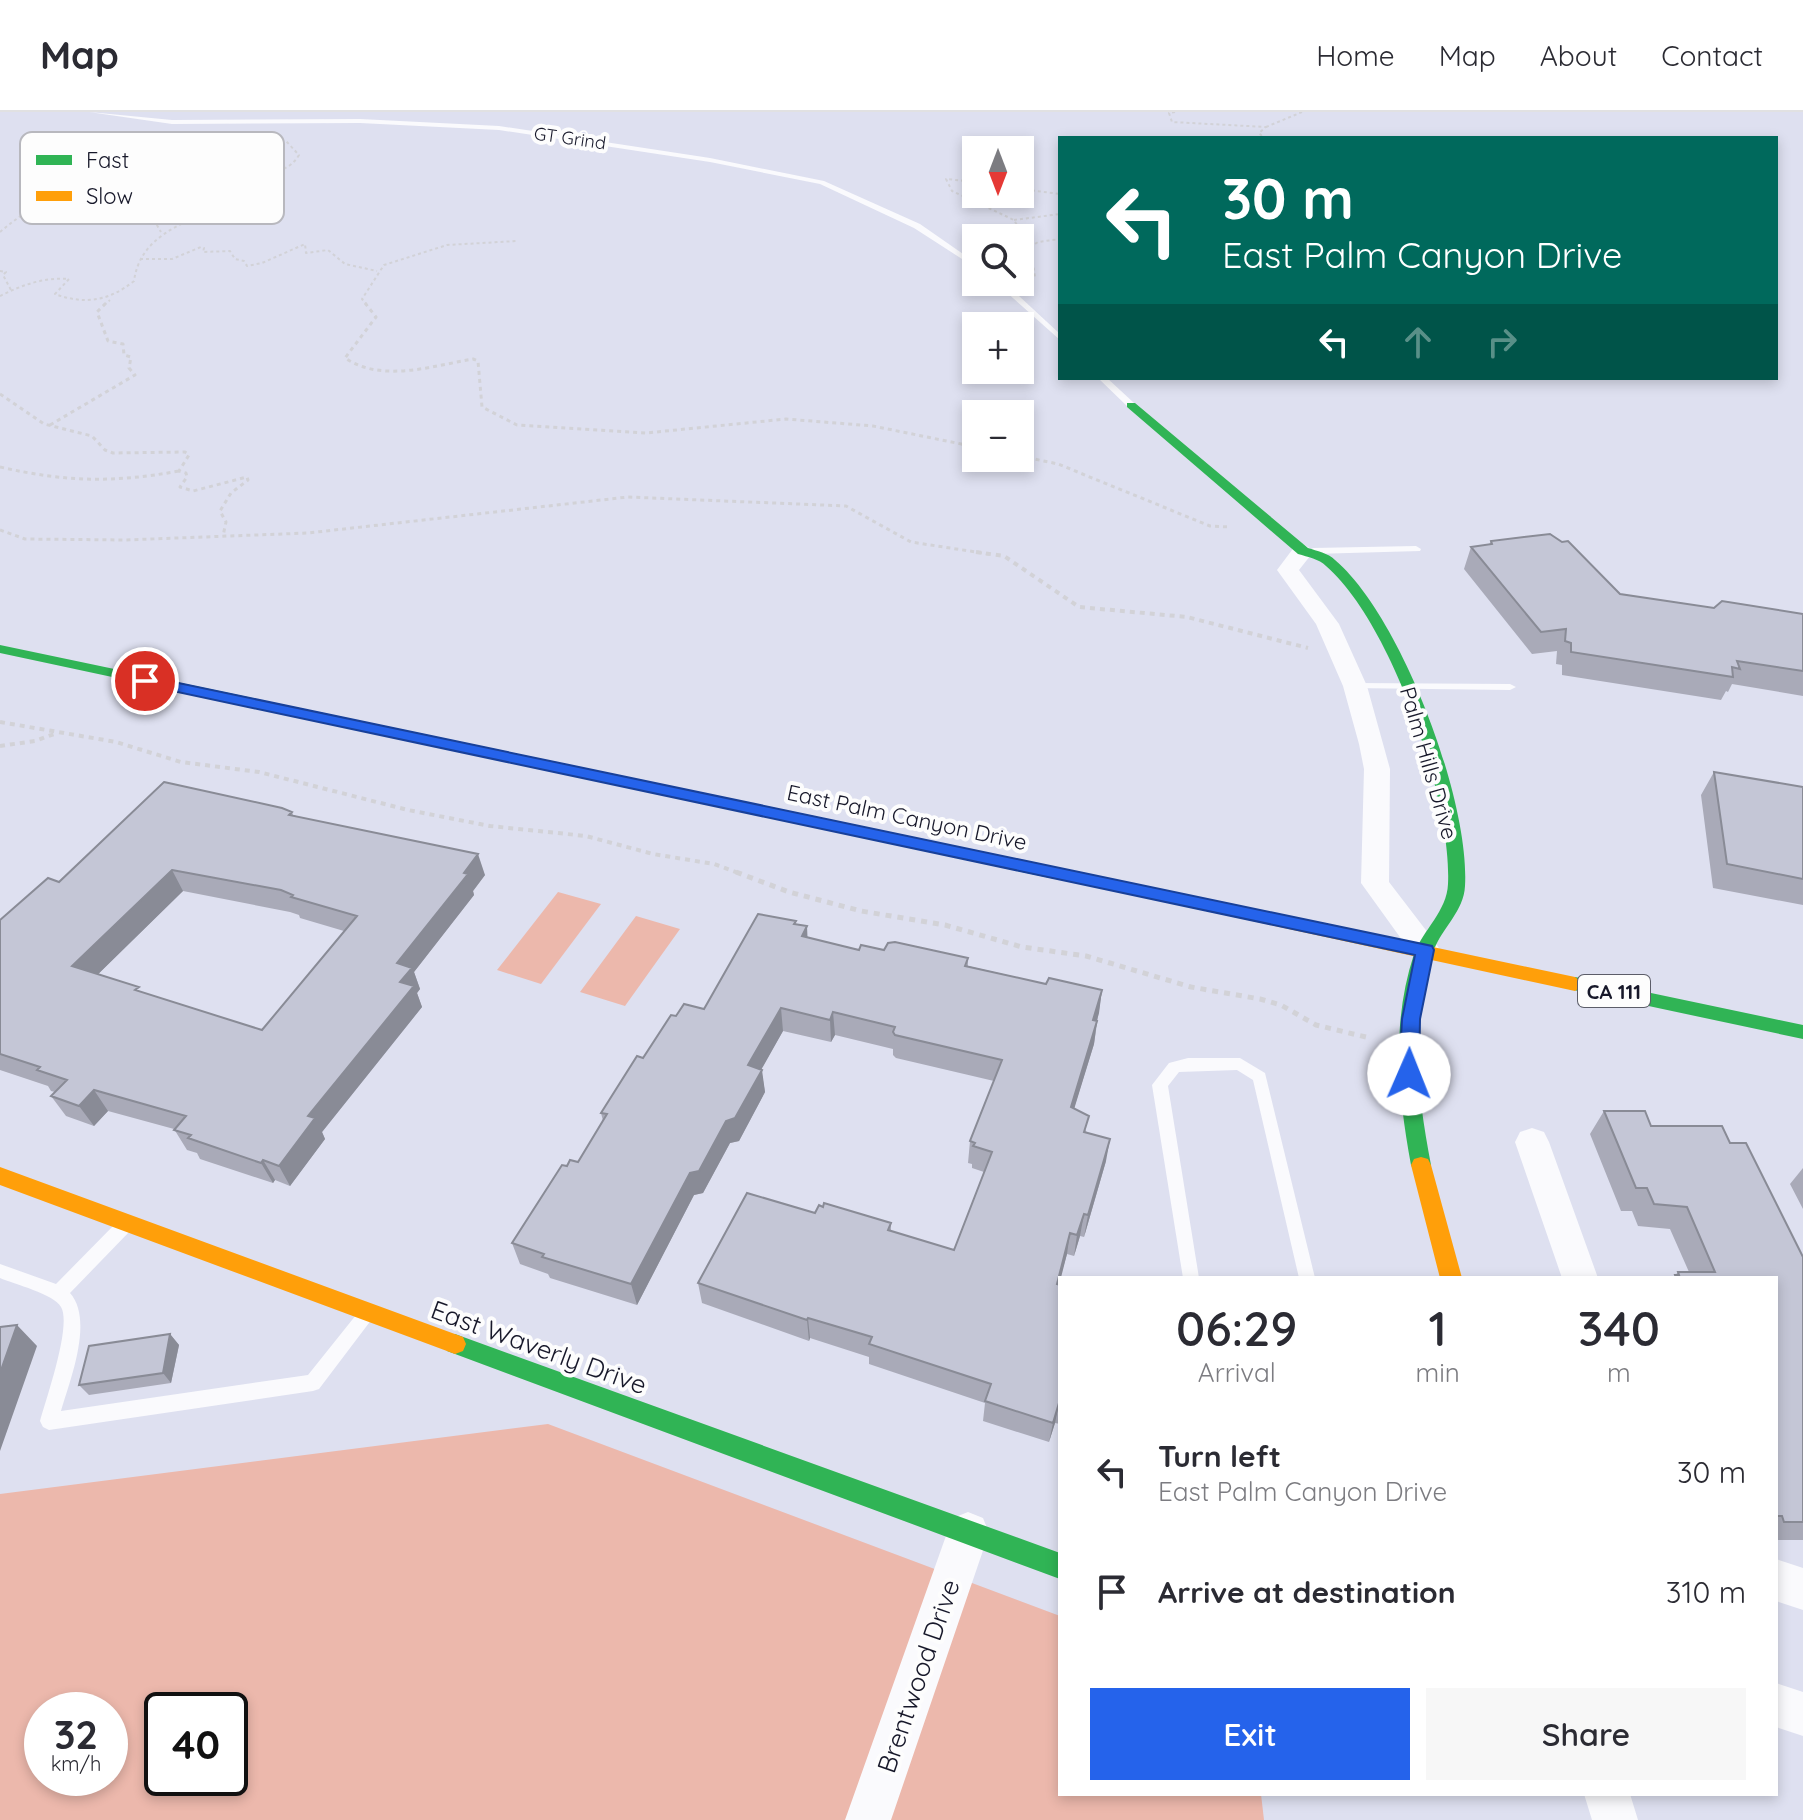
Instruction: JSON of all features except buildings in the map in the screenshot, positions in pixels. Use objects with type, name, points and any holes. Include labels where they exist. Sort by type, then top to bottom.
[{"type":"street","name":"Palm Hills Drive","points":[[1131,405],[1303,551],[1329,561],[1354,590],[1408,684],[1429,746],[1452,832],[1457,884],[1454,900],[1425,950],[1408,1046],[1416,1149],[1450,1276]]},
{"type":"street","points":[[1303,551],[1288,570],[1327,624],[1341,653],[1355,686],[1377,769],[1375,883],[1425,950]]},
{"type":"street","name":"East Palm Canyon Drive","points":[[0,649],[1803,1032]]},
{"type":"street","points":[[1532,1142],[1579,1276]]},
{"type":"street","name":"East Waverly Drive","points":[[0,1176],[1058,1565]]},
{"type":"street","name":"Brentwood Drive","points":[[868,1820],[968,1533]]},
{"type":"street","points":[[1778,1581],[1803,1589]]},
{"type":"street","points":[[1778,1706],[1803,1714]]},
{"type":"street","points":[[1608,1796],[1615,1820]]},
{"type":"lane","name":"GT Grind","points":[[92,112],[172,122],[307,120],[499,128],[710,160],[822,182],[917,226],[962,257]]},
{"type":"lane","points":[[373,122],[377,112]]},
{"type":"lane","points":[[1014,296],[1058,336]]},
{"type":"lane","points":[[1104,380],[1131,405]]},
{"type":"lane","points":[[1303,551],[1416,549]]},
{"type":"lane","points":[[1355,686],[1510,687]]},
{"type":"lane","points":[[1191,1276],[1160,1085],[1174,1067],[1188,1064],[1240,1064],[1260,1077],[1307,1276]]},
{"type":"lane","points":[[59,1293],[127,1223]]},
{"type":"lane","points":[[0,1271],[59,1293],[70,1303],[72,1319],[68,1349],[49,1421],[313,1383],[369,1312]]},
{"type":"path","points":[[1175,112],[1169,113],[1172,122],[1266,127]]},
{"type":"path","points":[[1262,136],[1259,133],[1266,127],[1302,112]]},
{"type":"path","points":[[284,169],[290,167],[299,155],[284,139],[302,130],[307,120]]},
{"type":"path","points":[[962,181],[946,179],[952,191],[962,196]]},
{"type":"path","points":[[1034,191],[1058,194]]},
{"type":"path","points":[[988,208],[1014,220],[1058,214]]},
{"type":"path","points":[[0,232],[20,214]]},
{"type":"path","points":[[1014,220],[1016,224]]},
{"type":"path","points":[[156,224],[161,232]]},
{"type":"path","points":[[50,425],[135,375],[129,368],[131,357],[124,355],[123,344],[108,341],[97,312],[134,281],[134,266],[161,232],[179,224]]},
{"type":"path","points":[[1034,244],[1058,239]]},
{"type":"path","points":[[517,241],[447,245],[401,258],[377,271],[362,299],[376,317],[345,358],[353,367],[379,372],[473,359],[478,361],[482,407],[517,425],[646,433],[786,419],[873,426],[962,444]]},
{"type":"path","points":[[139,259],[172,259],[201,247],[204,248],[203,252],[211,251],[213,254],[230,251],[235,259],[244,261],[247,266],[257,266],[276,254],[305,244],[306,253],[330,249],[341,263],[377,271]]},
{"type":"path","points":[[0,271],[6,272],[3,275],[11,290]]},
{"type":"path","points":[[0,296],[60,277],[69,279],[55,294],[75,301],[110,299]]},
{"type":"path","points":[[0,394],[50,425],[92,436],[105,450],[113,453],[185,452],[189,455],[179,471]]},
{"type":"path","points":[[1034,459],[1058,464],[1210,526],[1279,531]]},
{"type":"path","points":[[0,467],[52,479],[128,480],[179,471],[186,473],[187,477],[180,487],[193,491],[247,477],[248,480],[231,493],[220,511],[226,522],[223,536]]},
{"type":"path","points":[[0,530],[25,539],[308,533],[628,497],[846,506],[911,542],[1004,556],[1079,607],[1187,617],[1293,646],[1341,653]]},
{"type":"path","points":[[0,722],[116,742],[181,762],[259,772],[408,810],[490,826],[586,836],[653,854],[714,864],[789,892],[861,911],[945,925],[1022,947],[1086,956],[1191,987],[1260,999],[1281,1005],[1316,1025],[1374,1039]]},
{"type":"path","points":[[0,746],[35,741],[59,732]]},
{"type":"shaded area","points":[[558,892],[601,904],[541,984],[497,970]]},
{"type":"shaded area","points":[[636,916],[680,929],[625,1006],[580,992]]},
{"type":"shaded area","points":[[548,1424],[1058,1615],[1058,1796],[1261,1796],[1264,1820],[0,1820],[0,1494]]},
{"type":"traffic: fast","points":[[1131,405],[1303,551],[1331,563],[1354,589],[1377,624],[1419,713],[1448,808],[1457,885],[1453,902],[1425,949],[1411,1001],[1409,1084],[1421,1165]]},
{"type":"traffic: fast","points":[[0,649],[1055,873]]},
{"type":"traffic: fast","points":[[1575,984],[1803,1032]]},
{"type":"traffic: fast","points":[[455,1344],[1058,1565]]},
{"type":"traffic: slow","points":[[1055,873],[1575,984]]},
{"type":"traffic: slow","points":[[1421,1165],[1450,1276]]},
{"type":"traffic: slow","points":[[0,1176],[455,1344]]},
{"type":"route","points":[[145,681],[1425,950],[1411,1019],[1409,1074]]}]
